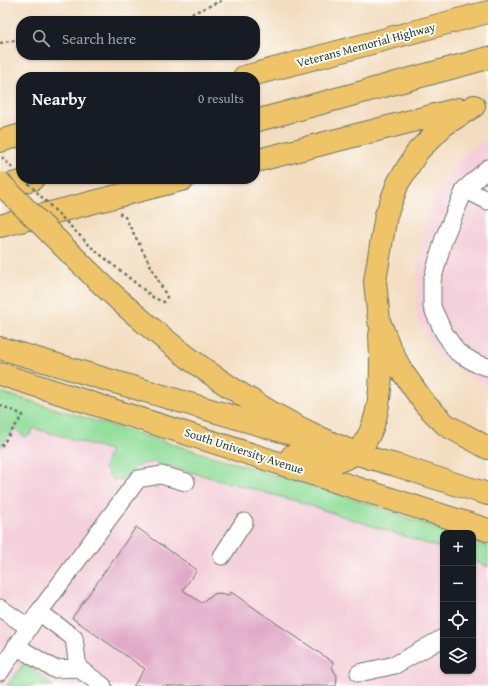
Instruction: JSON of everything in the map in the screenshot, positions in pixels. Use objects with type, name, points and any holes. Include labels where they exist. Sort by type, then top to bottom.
[{"type":"main road","name":"Veterans Memorial Highway","points":[[260,73],[488,12]]},
{"type":"main road","points":[[260,120],[488,58]]},
{"type":"main road","points":[[260,160],[481,104]]},
{"type":"main road","points":[[236,449],[325,460],[343,459],[356,453],[363,445],[379,402],[382,383],[376,281],[386,215],[398,183],[418,151],[444,126],[481,104]]},
{"type":"main road","points":[[0,141],[16,136]]},
{"type":"main road","points":[[0,187],[16,183]]},
{"type":"main road","points":[[0,184],[85,254],[111,294],[160,337],[213,376],[259,406],[356,453]]},
{"type":"main road","points":[[0,226],[164,184]]},
{"type":"main road","points":[[379,321],[389,346],[402,370],[425,404],[446,425],[488,448]]},
{"type":"main road","points":[[0,348],[356,453],[488,494]]},
{"type":"main road","name":"South University Avenue","points":[[0,374],[488,530]]},
{"type":"lane","points":[[488,168],[465,189],[444,238],[432,281],[432,307],[457,352],[477,364],[488,367]]},
{"type":"lane","points":[[465,189],[488,201]]},
{"type":"lane","points":[[0,672],[38,612],[138,479],[161,475],[186,482]]},
{"type":"lane","points":[[222,556],[244,522]]},
{"type":"lane","points":[[0,608],[28,627]]},
{"type":"lane","points":[[38,612],[74,638],[78,668]]},
{"type":"lane","points":[[359,673],[395,665],[440,640]]},
{"type":"lane","points":[[16,646],[54,669],[78,668],[103,686]]},
{"type":"path","points":[[186,16],[223,0]]},
{"type":"path","points":[[0,43],[16,40]]},
{"type":"path","points":[[28,184],[85,254],[154,298],[164,302],[167,297],[125,216],[113,210]]},
{"type":"path","points":[[65,223],[72,220]]},
{"type":"path","points":[[0,405],[23,415],[0,448]]},
{"type":"shaded area","points":[[488,138],[488,387],[436,357],[417,317],[417,265],[429,209],[461,156]]},
{"type":"shaded area","points":[[0,392],[441,530],[440,530],[440,674],[476,674],[476,542],[488,546],[488,686],[0,686]]},
{"type":"green space","points":[[0,392],[370,504],[443,530],[440,530],[440,548],[296,501],[154,462],[137,467],[124,479],[113,480],[104,468],[110,450],[33,428],[31,434],[25,437],[14,428],[0,448]]},
{"type":"green space","points":[[476,542],[488,546],[488,567],[476,561]]},
{"type":"green space","points":[[25,662],[53,686],[7,686]]},
{"type":"building","points":[[136,527],[197,570],[183,590],[202,603],[214,594],[219,593],[229,595],[231,592],[334,663],[332,667],[337,676],[336,686],[133,686],[145,669],[72,618]]}]
